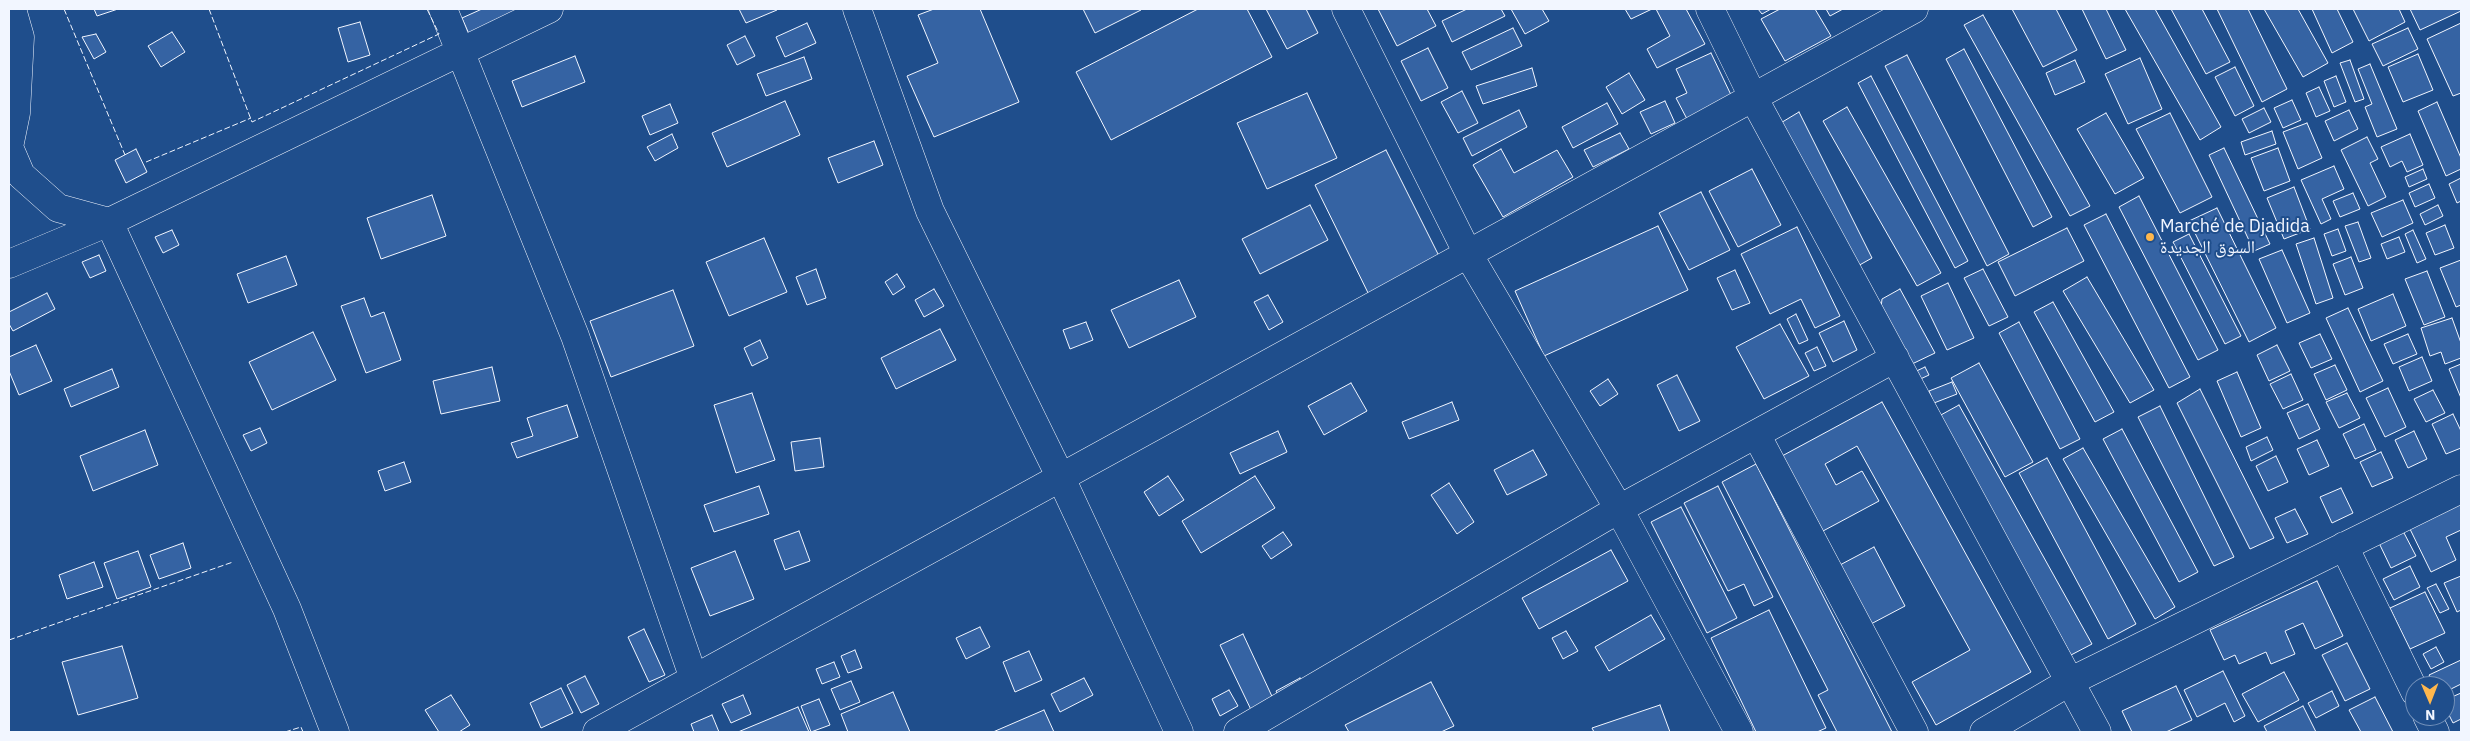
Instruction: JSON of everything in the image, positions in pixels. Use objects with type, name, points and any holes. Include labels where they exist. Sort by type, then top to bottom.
[{"type":"street","points":[[12,9],[20,37],[16,113],[9,146],[21,175],[58,208],[108,222],[287,609],[335,732]]},
{"type":"street","points":[[443,9],[462,51],[575,336],[694,679]]},
{"type":"street","points":[[9,264],[108,222],[549,9]]},
{"type":"street","points":[[857,9],[930,211],[1061,478],[1179,732]]},
{"type":"street","points":[[1346,9],[1468,254],[1619,509],[1739,732]]},
{"type":"street","points":[[1710,9],[1753,97],[2098,732]]},
{"type":"street","points":[[597,732],[1914,9]]},
{"type":"street","points":[[1238,732],[1619,509],[1895,358]]},
{"type":"street","points":[[1756,434],[1914,732]]},
{"type":"street","points":[[1984,732],[2071,681],[2461,489]]},
{"type":"street","points":[[2344,546],[2407,676]]},
{"type":"building","points":[[94,9],[118,9],[97,16]]},
{"type":"building","points":[[482,9],[526,9],[469,34],[462,18]]},
{"type":"building","points":[[739,9],[777,9],[777,10],[746,23]]},
{"type":"building","points":[[934,9],[980,9],[1019,102],[934,137],[907,76],[938,63],[918,15]]},
{"type":"building","points":[[1083,9],[1140,9],[1141,10],[1095,33]]},
{"type":"building","points":[[1198,9],[1247,9],[1272,57],[1111,140],[1076,72]]},
{"type":"building","points":[[1266,9],[1306,9],[1318,33],[1287,49]]},
{"type":"building","points":[[1378,9],[1427,9],[1436,26],[1397,46]]},
{"type":"building","points":[[1467,9],[1501,9],[1505,16],[1452,42],[1442,21]]},
{"type":"building","points":[[1511,9],[1542,9],[1549,21],[1525,34]]},
{"type":"building","points":[[1625,9],[1652,9],[1631,19]]},
{"type":"building","points":[[1656,9],[1686,9],[1705,44],[1657,68],[1647,49],[1670,36]]},
{"type":"building","points":[[1758,9],[1771,9],[1762,14]]},
{"type":"building","points":[[1780,9],[1815,9],[1831,36],[1785,61],[1761,19]]},
{"type":"building","points":[[1826,9],[1843,9],[1830,16]]},
{"type":"building","points":[[2012,9],[2056,9],[2077,50],[2043,67]]},
{"type":"building","points":[[2082,9],[2106,9],[2126,50],[2106,59]]},
{"type":"building","points":[[2125,9],[2155,9],[2221,127],[2200,140]]},
{"type":"building","points":[[2171,9],[2202,9],[2230,62],[2206,74]]},
{"type":"building","points":[[2217,9],[2248,9],[2287,89],[2262,102]]},
{"type":"building","points":[[2264,9],[2298,9],[2328,63],[2303,77]]},
{"type":"building","points":[[2312,9],[2337,9],[2353,42],[2332,53]]},
{"type":"building","points":[[2353,9],[2399,9],[2405,22],[2369,41]]},
{"type":"building","points":[[2410,9],[2460,9],[2461,11],[2420,30]]},
{"type":"building","points":[[1983,15],[2090,206],[2070,216],[1964,25]]},
{"type":"building","points":[[360,22],[370,55],[348,62],[338,28]]},
{"type":"building","points":[[807,23],[816,43],[785,57],[776,37]]},
{"type":"building","points":[[2461,23],[2461,93],[2453,96],[2427,39]]},
{"type":"building","points":[[1513,28],[1522,46],[1471,70],[1462,52]]},
{"type":"building","points":[[2408,28],[2418,49],[2383,66],[2372,44]]},
{"type":"building","points":[[172,32],[185,52],[161,67],[148,46]]},
{"type":"building","points":[[96,34],[106,52],[94,59],[82,37]]},
{"type":"building","points":[[745,36],[755,56],[737,65],[727,45]]},
{"type":"building","points":[[1428,48],[1448,88],[1421,101],[1401,61]]},
{"type":"building","points":[[1964,49],[2052,217],[2033,227],[1946,59]]},
{"type":"building","points":[[1711,53],[1732,97],[1687,119],[1676,98],[1687,93],[1676,69]]},
{"type":"building","points":[[2418,54],[2433,90],[2403,102],[2388,67]]},
{"type":"building","points":[[1907,55],[2009,254],[1987,266],[1885,66]]},
{"type":"building","points":[[575,56],[585,82],[522,107],[512,81]]},
{"type":"building","points":[[804,57],[812,79],[766,96],[757,74]]},
{"type":"building","points":[[2140,58],[2162,109],[2128,124],[2105,74]]},
{"type":"building","points":[[2075,60],[2085,82],[2055,95],[2046,73]]},
{"type":"building","points":[[2350,60],[2364,99],[2355,102],[2340,63]]},
{"type":"building","points":[[2370,64],[2397,129],[2377,137],[2365,107],[2372,104],[2358,69]]},
{"type":"building","points":[[2235,67],[2254,106],[2235,116],[2215,77]]},
{"type":"building","points":[[1532,68],[1537,86],[1483,104],[1476,86]]},
{"type":"building","points":[[1629,73],[1645,100],[1622,114],[1606,87]]},
{"type":"building","points":[[1871,76],[1968,261],[1955,268],[1858,83]]},
{"type":"building","points":[[2336,76],[2346,102],[2334,107],[2324,81]]},
{"type":"building","points":[[2319,87],[2330,111],[2316,117],[2306,93]]},
{"type":"building","points":[[1462,91],[1478,123],[1458,133],[1441,102]]},
{"type":"building","points":[[1307,93],[1337,158],[1267,189],[1237,123]]},
{"type":"building","points":[[2292,100],[2301,120],[2283,128],[2274,108]]},
{"type":"building","points":[[785,101],[800,135],[727,167],[712,133]]},
{"type":"building","points":[[1665,101],[1675,123],[1651,134],[1640,112]]},
{"type":"building","points":[[2437,102],[2461,158],[2461,169],[2446,176],[2418,111]]},
{"type":"building","points":[[1607,103],[1618,124],[1573,148],[1562,127]]},
{"type":"building","points":[[670,104],[678,123],[650,135],[642,116]]},
{"type":"building","points":[[1847,107],[1941,273],[1917,286],[1823,121]]},
{"type":"building","points":[[2264,108],[2271,122],[2249,133],[2242,119]]},
{"type":"building","points":[[1519,110],[1527,127],[1472,156],[1463,138]]},
{"type":"building","points":[[2349,110],[2358,129],[2334,141],[2325,121]]},
{"type":"building","points":[[1799,112],[1872,258],[1856,267],[1779,124]]},
{"type":"building","points":[[2106,113],[2144,178],[2115,194],[2077,129]]},
{"type":"building","points":[[2170,113],[2212,197],[2180,213],[2136,129]]},
{"type":"building","points":[[2307,123],[2322,158],[2298,169],[2283,132]]},
{"type":"building","points":[[2272,131],[2276,144],[2245,155],[2241,142]]},
{"type":"building","points":[[1620,133],[1629,149],[1593,167],[1584,150]]},
{"type":"building","points":[[672,134],[678,148],[655,161],[647,147]]},
{"type":"building","points":[[2410,134],[2423,165],[2407,172],[2402,161],[2390,167],[2381,147]]},
{"type":"building","points":[[2367,137],[2378,159],[2370,163],[2386,197],[2368,206],[2341,150]]},
{"type":"building","points":[[874,141],[883,165],[838,183],[828,158]]},
{"type":"building","points":[[2224,148],[2270,244],[2254,251],[2209,155]]},
{"type":"building","points":[[2278,148],[2290,181],[2264,191],[2251,158]]},
{"type":"building","points":[[136,149],[147,172],[126,183],[115,160]]},
{"type":"building","points":[[1501,149],[1514,173],[1557,150],[1573,177],[1503,217],[1473,165]]},
{"type":"building","points":[[1386,150],[1445,268],[1373,303],[1315,185]]},
{"type":"building","points":[[2334,166],[2344,189],[2322,199],[2331,219],[2321,224],[2301,180]]},
{"type":"building","points":[[1752,169],[1781,225],[1738,247],[1709,191]]},
{"type":"building","points":[[2423,169],[2427,179],[2409,187],[2405,177]]},
{"type":"building","points":[[2461,178],[2461,201],[2457,203],[2449,184]]},
{"type":"building","points":[[2429,184],[2435,198],[2415,207],[2409,193]]},
{"type":"building","points":[[2294,187],[2310,229],[2284,239],[2267,198]]},
{"type":"building","points":[[1701,192],[1730,250],[1689,270],[1659,213]]},
{"type":"building","points":[[2353,193],[2360,209],[2340,217],[2333,201]]},
{"type":"building","points":[[432,195],[446,236],[381,259],[367,218]]},
{"type":"building","points":[[2139,196],[2218,350],[2198,360],[2119,207]]},
{"type":"building","points":[[2403,200],[2413,223],[2382,237],[2371,213]]},
{"type":"building","points":[[1310,205],[1328,240],[1260,274],[1242,239]]},
{"type":"building","points":[[2438,205],[2443,216],[2425,225],[2420,214]]},
{"type":"building","points":[[2217,208],[2276,328],[2249,342],[2189,221]]},
{"type":"building","points":[[2106,214],[2190,377],[2169,388],[2084,225]]},
{"type":"building","points":[[2358,222],[2371,258],[2359,262],[2345,226]]},
{"type":"building","points":[[2445,225],[2454,248],[2435,255],[2426,233]]},
{"type":"building","points":[[1658,226],[1688,290],[1544,356],[1515,291]]},
{"type":"building","points":[[1797,227],[1840,316],[1815,328],[1801,299],[1770,314],[1741,254]]},
{"type":"building","points":[[2067,228],[2084,261],[2015,296],[1998,262]]},
{"type":"building","points":[[2338,229],[2346,251],[2332,256],[2324,234]]},
{"type":"building","points":[[172,230],[179,245],[163,253],[155,237]]},
{"type":"building","points":[[2413,230],[2426,259],[2417,263],[2405,234]]},
{"type":"building","points":[[2189,234],[2241,336],[2225,344],[2173,242]]},
{"type":"building","points":[[2399,237],[2405,252],[2387,259],[2381,244]]},
{"type":"building","points":[[764,238],[787,292],[729,316],[706,262]]},
{"type":"building","points":[[2314,238],[2333,298],[2316,304],[2296,244]]},
{"type":"building","points":[[2282,250],[2310,313],[2287,323],[2259,259]]},
{"type":"building","points":[[99,255],[106,271],[90,278],[82,262]]},
{"type":"building","points":[[286,256],[297,285],[248,303],[237,274]]},
{"type":"building","points":[[2351,257],[2363,288],[2345,295],[2333,264]]},
{"type":"building","points":[[2461,260],[2461,305],[2456,307],[2440,268]]},
{"type":"building","points":[[816,269],[826,298],[807,305],[796,277]]},
{"type":"building","points":[[1983,269],[2008,317],[1989,326],[1964,278]]},
{"type":"building","points":[[1735,270],[1750,303],[1732,310],[1717,278]]},
{"type":"building","points":[[2427,271],[2445,317],[2424,325],[2405,279]]},
{"type":"building","points":[[897,274],[905,287],[893,295],[885,282]]},
{"type":"building","points":[[2087,277],[2154,390],[2130,403],[2063,291]]},
{"type":"building","points":[[1179,280],[1196,317],[1129,348],[1111,310]]},
{"type":"building","points":[[1948,283],[1974,338],[1947,350],[1921,296]]},
{"type":"building","points":[[934,289],[944,306],[924,317],[915,300]]},
{"type":"building","points":[[1900,289],[1935,353],[1912,364],[1881,308],[1882,299]]},
{"type":"building","points":[[673,290],[694,346],[611,377],[590,321]]},
{"type":"building","points":[[47,293],[55,309],[13,331],[9,324],[9,312]]},
{"type":"building","points":[[2393,294],[2406,326],[2371,341],[2358,309]]},
{"type":"building","points":[[1268,295],[1283,322],[1269,330],[1254,302]]},
{"type":"building","points":[[364,298],[371,317],[384,312],[401,360],[366,373],[341,306]]},
{"type":"building","points":[[2053,302],[2114,412],[2095,422],[2034,312]]},
{"type":"building","points":[[2348,308],[2383,381],[2360,392],[2326,318]]},
{"type":"building","points":[[1796,314],[1808,340],[1799,344],[1787,319]]},
{"type":"building","points":[[2452,318],[2461,343],[2461,358],[2445,364],[2441,352],[2430,356],[2421,328]]},
{"type":"building","points":[[1844,321],[1857,350],[1833,362],[1819,333]]},
{"type":"building","points":[[1086,322],[1093,340],[1070,349],[1063,330]]},
{"type":"building","points":[[2019,322],[2080,439],[2060,449],[1999,333]]},
{"type":"building","points":[[1780,324],[1809,376],[1764,399],[1736,347]]},
{"type":"building","points":[[940,329],[956,360],[896,389],[881,358]]},
{"type":"building","points":[[313,332],[336,380],[272,410],[249,362]]},
{"type":"building","points":[[2320,334],[2332,359],[2311,368],[2299,343]]},
{"type":"building","points":[[2408,334],[2417,354],[2393,364],[2384,344]]},
{"type":"building","points":[[760,340],[768,358],[752,366],[744,348]]},
{"type":"building","points":[[36,345],[52,381],[19,395],[9,371],[9,357]]},
{"type":"building","points":[[2277,345],[2290,371],[2269,381],[2257,355]]},
{"type":"building","points":[[1817,347],[1826,366],[1814,371],[1805,353]]},
{"type":"building","points":[[2422,357],[2432,381],[2409,391],[2399,367]]},
{"type":"building","points":[[1979,363],[2033,462],[2005,477],[1951,378]]},
{"type":"building","points":[[2461,364],[2461,398],[2449,369]]},
{"type":"building","points":[[2335,365],[2347,390],[2326,400],[2314,374]]},
{"type":"building","points":[[492,367],[500,401],[441,414],[433,381]]},
{"type":"building","points":[[1925,367],[1929,375],[1914,382],[1910,374]]},
{"type":"building","points":[[112,369],[119,387],[71,407],[64,389]]},
{"type":"building","points":[[2237,372],[2261,428],[2241,437],[2217,381]]},
{"type":"building","points":[[2291,374],[2303,400],[2283,409],[2270,384]]},
{"type":"building","points":[[1677,375],[1700,421],[1679,431],[1657,385]]},
{"type":"building","points":[[1608,379],[1618,394],[1600,406],[1590,391]]},
{"type":"building","points":[[1952,382],[1957,394],[1934,403],[1929,391]]},
{"type":"building","points":[[1351,383],[1367,411],[1324,435],[1308,406]]},
{"type":"building","points":[[2388,388],[2406,427],[2385,437],[2366,398]]},
{"type":"building","points":[[2200,389],[2274,538],[2250,549],[2177,403]]},
{"type":"building","points":[[2433,390],[2445,413],[2426,422],[2414,399]]},
{"type":"building","points":[[752,393],[775,460],[736,473],[714,405]]},
{"type":"building","points":[[2347,393],[2360,418],[2339,428],[2326,402]]},
{"type":"building","points":[[1452,402],[1459,420],[1409,439],[1402,422]]},
{"type":"building","points":[[1882,402],[2031,672],[1936,725],[1912,682],[1970,650],[1857,446],[1825,464],[1836,485],[1862,471],[1879,501],[1823,531],[1782,456]]},
{"type":"building","points":[[2308,404],[2320,429],[2299,439],[2287,413]]},
{"type":"building","points":[[567,405],[578,437],[517,458],[511,443],[533,436],[527,418]]},
{"type":"building","points":[[1959,405],[2092,644],[2071,655],[1939,416]]},
{"type":"building","points":[[2160,406],[2234,557],[2214,566],[2138,417]]},
{"type":"building","points":[[2453,414],[2461,431],[2461,448],[2446,454],[2432,424]]},
{"type":"building","points":[[2364,424],[2376,450],[2355,459],[2343,434]]},
{"type":"building","points":[[260,428],[267,443],[251,451],[243,435]]},
{"type":"building","points":[[2122,429],[2198,572],[2179,582],[2103,439]]},
{"type":"building","points":[[145,430],[158,465],[93,491],[80,456]]},
{"type":"building","points":[[1278,431],[1287,452],[1240,474],[1230,453]]},
{"type":"building","points":[[2414,431],[2427,459],[2408,468],[2395,440]]},
{"type":"building","points":[[2267,437],[2273,450],[2251,461],[2246,447]]},
{"type":"building","points":[[820,438],[824,467],[795,471],[791,442]]},
{"type":"building","points":[[2317,440],[2329,466],[2309,475],[2297,449]]},
{"type":"building","points":[[2083,448],[2175,607],[2155,619],[2063,459]]},
{"type":"building","points":[[1533,450],[1547,475],[1507,495],[1494,470]]},
{"type":"building","points":[[2381,452],[2393,478],[2372,487],[2360,462]]},
{"type":"building","points":[[2276,456],[2288,482],[2268,491],[2256,466]]},
{"type":"building","points":[[2047,458],[2136,624],[2108,639],[2019,473]]},
{"type":"building","points":[[404,462],[411,482],[385,491],[378,471]]},
{"type":"building","points":[[1756,464],[1892,732],[1837,732],[1818,695],[1828,690],[1722,482]]},
{"type":"building","points":[[1168,476],[1184,500],[1159,516],[1144,492]]},
{"type":"building","points":[[1255,476],[1275,508],[1201,553],[1182,521]]},
{"type":"building","points":[[1449,483],[1474,522],[1457,534],[1431,495]]},
{"type":"building","points":[[759,486],[769,514],[714,532],[704,505]]},
{"type":"building","points":[[1718,486],[1773,597],[1754,606],[1744,584],[1728,591],[1684,503]]},
{"type":"building","points":[[2341,488],[2353,513],[2332,523],[2320,497]]},
{"type":"building","points":[[2461,499],[2461,530],[2446,537],[2456,560],[2431,572],[2408,525]]},
{"type":"building","points":[[1681,507],[1737,618],[1707,633],[1651,522]]},
{"type":"building","points":[[2295,509],[2308,534],[2287,543],[2275,518]]},
{"type":"building","points":[[799,531],[810,561],[785,570],[774,540]]},
{"type":"building","points":[[2403,531],[2416,556],[2391,568],[2379,543]]},
{"type":"building","points":[[1283,532],[1292,545],[1271,559],[1262,546]]},
{"type":"building","points":[[183,543],[191,568],[159,579],[150,555]]},
{"type":"building","points":[[1874,547],[1905,606],[1869,625],[1838,566]]},
{"type":"building","points":[[1611,550],[1628,581],[1539,629],[1522,598]]},
{"type":"building","points":[[138,551],[151,587],[117,599],[104,563]]},
{"type":"building","points":[[735,551],[754,599],[710,616],[691,568]]},
{"type":"building","points":[[94,562],[103,587],[67,599],[59,575]]},
{"type":"building","points":[[2410,566],[2420,587],[2394,600],[2383,579]]},
{"type":"building","points":[[2461,576],[2461,610],[2457,612],[2444,583]]},
{"type":"building","points":[[2317,581],[2343,636],[2315,649],[2303,623],[2285,631],[2295,654],[2271,664],[2266,652],[2239,664],[2235,655],[2224,660],[2210,630]]},
{"type":"building","points":[[2436,584],[2449,609],[2440,613],[2427,588]]},
{"type":"building","points":[[2425,592],[2445,633],[2410,649],[2390,608]]},
{"type":"building","points":[[1769,610],[1826,728],[1817,732],[1756,732],[1711,638]]},
{"type":"building","points":[[1651,615],[1665,639],[1609,671],[1595,647]]},
{"type":"building","points":[[980,627],[990,647],[966,659],[956,638]]},
{"type":"building","points":[[644,629],[665,675],[649,682],[628,637]]},
{"type":"building","points":[[1566,631],[1578,651],[1563,659],[1552,638]]},
{"type":"building","points":[[1243,634],[1276,705],[1254,716],[1220,645]]},
{"type":"building","points":[[2347,643],[2370,689],[2345,701],[2322,655]]},
{"type":"building","points":[[122,646],[138,698],[78,715],[62,662]]},
{"type":"building","points":[[2436,647],[2444,662],[2431,669],[2423,654]]},
{"type":"building","points":[[855,650],[862,668],[848,673],[841,656]]},
{"type":"building","points":[[1029,651],[1042,680],[1015,692],[1003,662]]},
{"type":"building","points":[[2461,660],[2461,684],[2455,687],[2455,676],[2429,675]]},
{"type":"building","points":[[834,662],[840,677],[822,684],[816,669]]},
{"type":"building","points":[[2223,671],[2245,716],[2234,722],[2225,703],[2197,717],[2184,690]]},
{"type":"building","points":[[2284,672],[2299,700],[2258,722],[2242,694]]},
{"type":"building","points":[[585,676],[599,704],[581,713],[567,685]]},
{"type":"building","points":[[1084,678],[1093,695],[1060,712],[1051,694]]},
{"type":"building","points":[[1300,678],[1306,690],[1282,703],[1276,691]]},
{"type":"building","points":[[851,681],[860,702],[840,710],[831,689]]},
{"type":"building","points":[[1431,682],[1454,726],[1441,732],[1349,732],[1345,725]]},
{"type":"building","points":[[2176,686],[2192,720],[2166,732],[2132,732],[2122,711]]},
{"type":"building","points":[[561,688],[573,713],[541,728],[530,703]]},
{"type":"building","points":[[1229,690],[1238,706],[1220,716],[1212,699]]},
{"type":"building","points":[[2332,691],[2339,706],[2316,718],[2308,703]]},
{"type":"building","points":[[893,692],[910,732],[848,732],[841,714]]},
{"type":"building","points":[[2461,693],[2461,719],[2455,722],[2455,696]]},
{"type":"building","points":[[451,695],[470,725],[459,732],[439,732],[425,710]]},
{"type":"building","points":[[743,695],[751,714],[731,723],[722,704]]},
{"type":"building","points":[[2375,697],[2393,732],[2361,732],[2349,710]]},
{"type":"building","points":[[819,699],[830,725],[811,732],[801,706]]},
{"type":"building","points":[[1660,705],[1670,732],[1594,732],[1592,728]]},
{"type":"building","points":[[2303,706],[2316,732],[2267,732],[2264,726]]},
{"type":"building","points":[[798,707],[809,732],[738,732]]},
{"type":"building","points":[[1044,710],[1054,732],[993,732]]},
{"type":"building","points":[[712,715],[719,732],[694,732],[691,724]]},
{"type":"fence","points":[[64,9],[125,155]]},
{"type":"fence","points":[[209,9],[252,122],[439,34],[427,9]]},
{"type":"fence","points":[[146,162],[251,118]]},
{"type":"fence","points":[[9,640],[233,562]]},
{"type":"fence","points":[[285,732],[301,727],[303,732]]},
{"type":"place","name":"Marché de Djadida السوق الجديدة","points":[[2150,237]]}]
